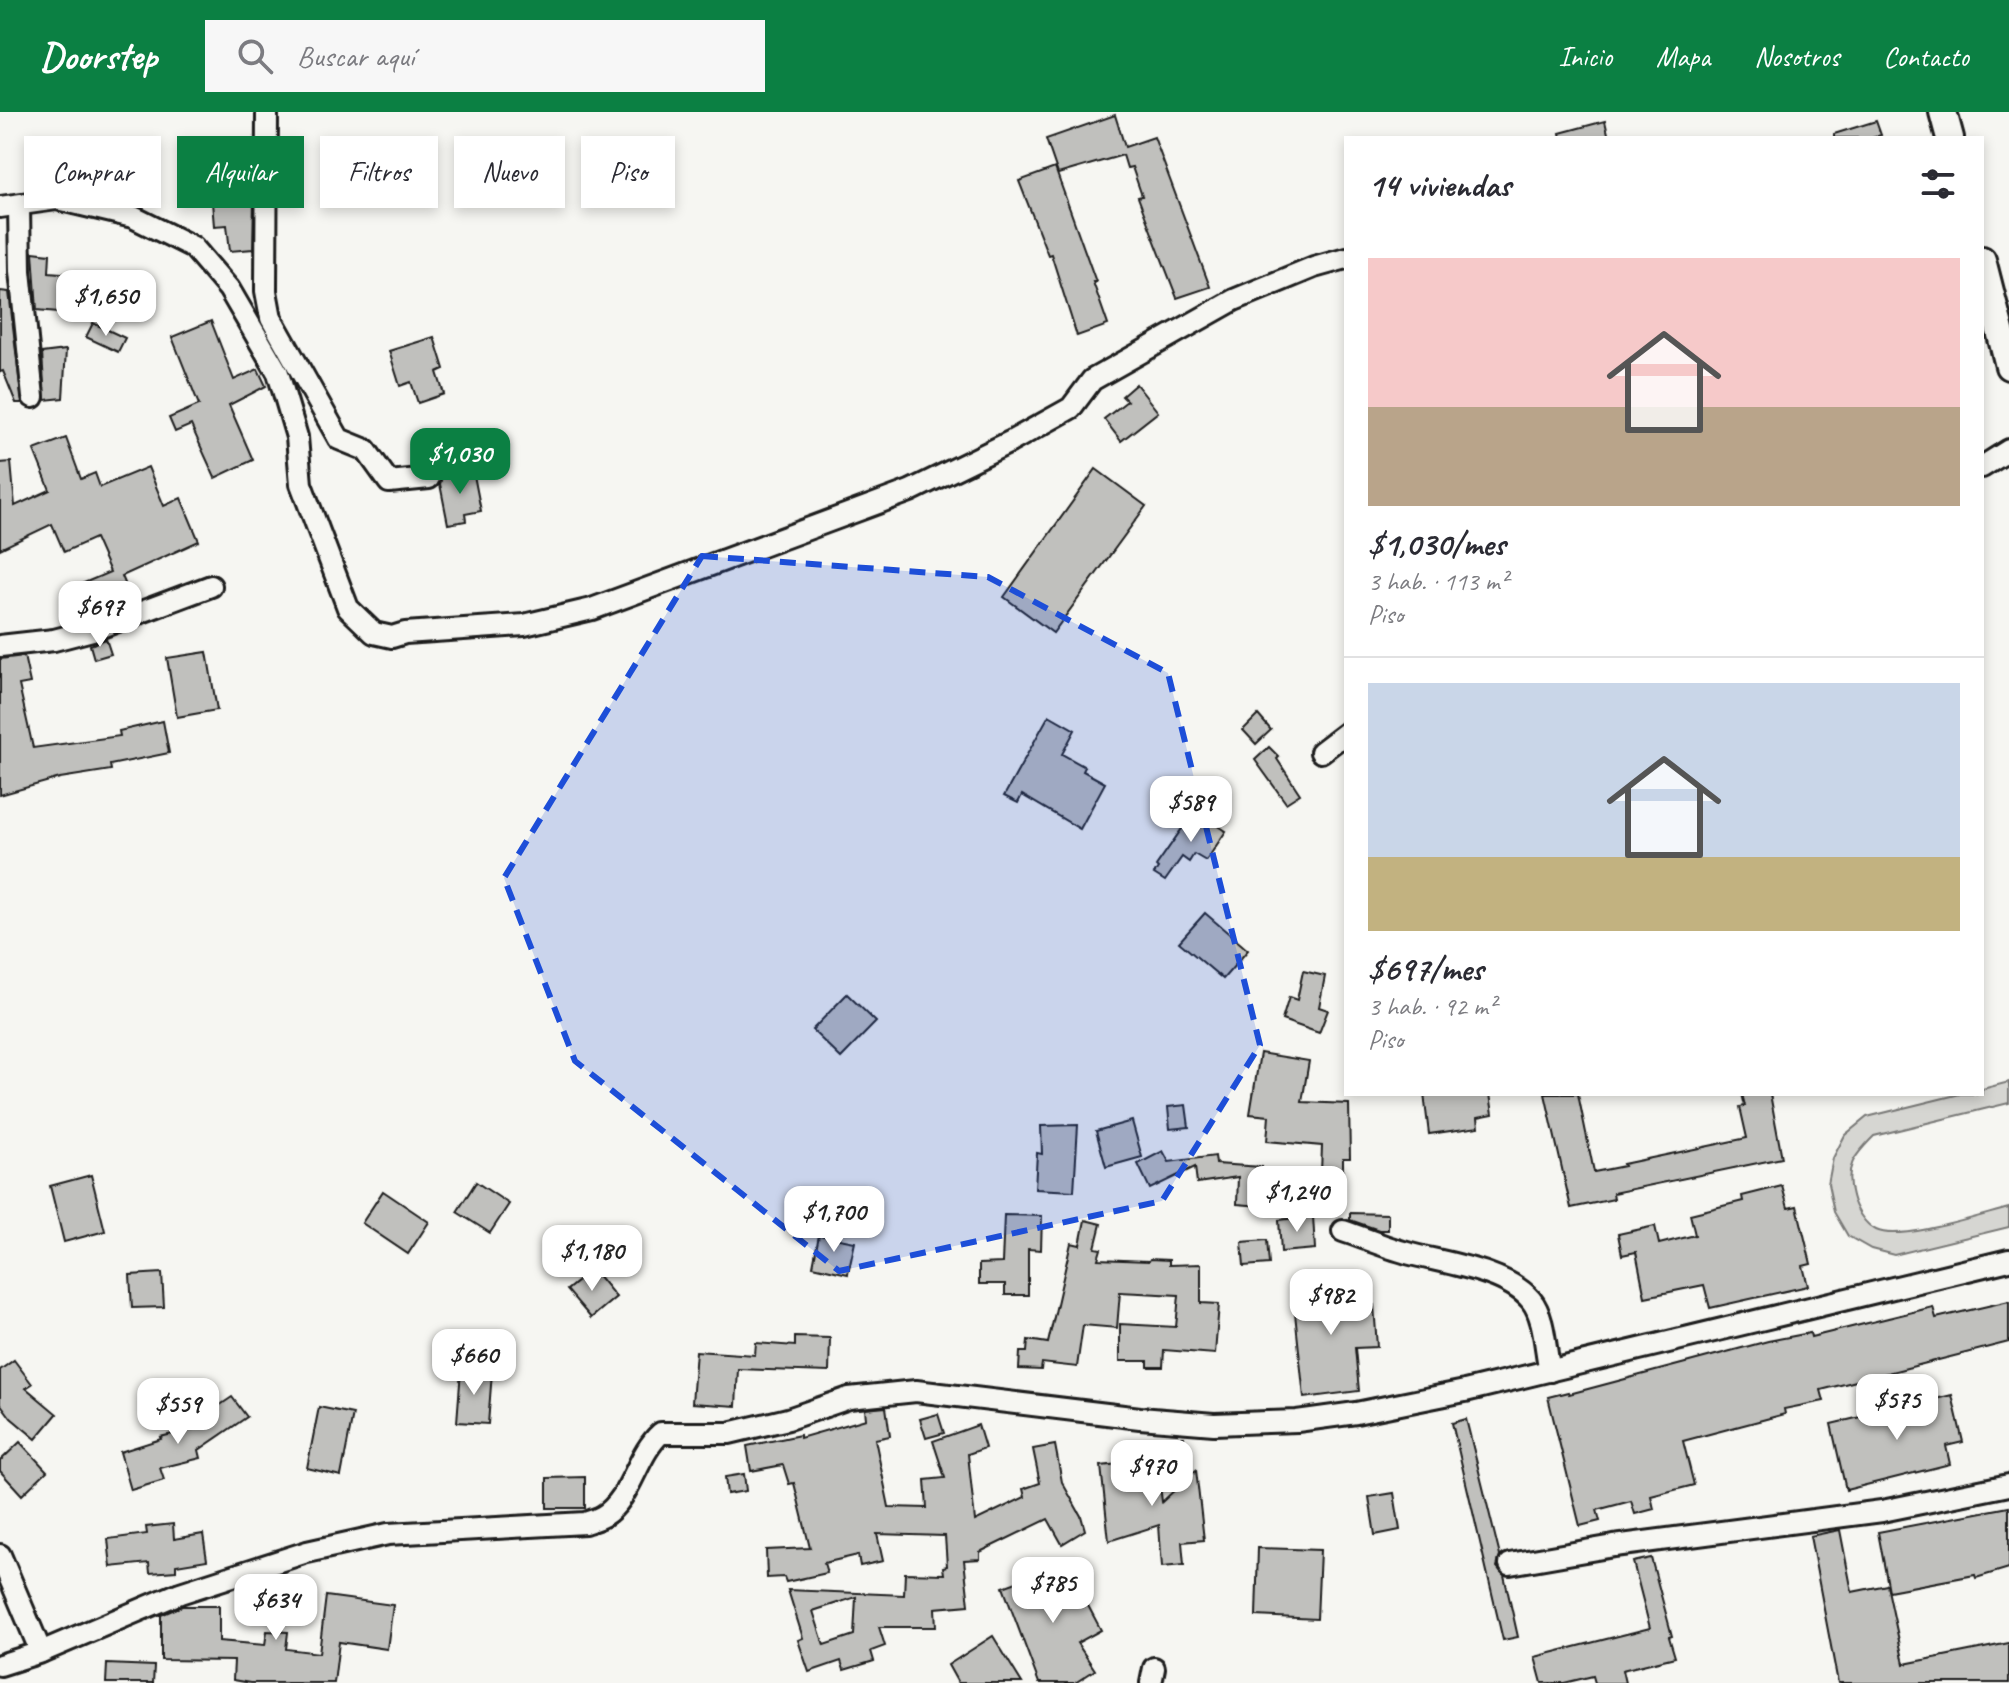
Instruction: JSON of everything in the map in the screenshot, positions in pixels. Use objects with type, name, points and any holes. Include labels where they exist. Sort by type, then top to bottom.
[{"type":"main road","points":[[1943,112],[1949,136]]},
{"type":"main road","points":[[1984,268],[2009,366]]},
{"type":"street","points":[[267,112],[266,291],[271,318],[339,439],[366,450],[389,482],[429,478]]},
{"type":"street","points":[[33,397],[10,207],[57,199],[133,217],[193,247],[229,289],[278,373],[297,437],[301,484],[348,608],[374,633],[392,637],[415,632],[524,625],[592,609],[910,491],[1071,408],[1092,380],[1234,300],[1314,267],[1344,259]]},
{"type":"street","points":[[1984,466],[2009,450]]},
{"type":"street","points":[[0,646],[54,640],[96,629],[211,586]]},
{"type":"street","points":[[1321,752],[1344,735]]},
{"type":"street","points":[[1343,1231],[1405,1252],[1475,1269],[1524,1293],[1533,1302],[1539,1316],[1550,1371]]},
{"type":"street","points":[[0,1665],[41,1652],[160,1600],[307,1552],[362,1538],[585,1523],[603,1516],[619,1501],[651,1443],[661,1433],[729,1433],[788,1419],[849,1398],[916,1391],[1214,1424],[1297,1421],[1356,1413],[1550,1371],[2009,1260]]},
{"type":"street","points":[[1510,1564],[1614,1546],[1882,1511],[2009,1485]]},
{"type":"street","points":[[0,1555],[41,1652]]},
{"type":"highlighted area","points":[[702,556],[988,577],[1168,673],[1260,1045],[1162,1201],[839,1271],[575,1061],[504,878]]},
{"type":"shaded area","points":[[2009,1082],[2009,1103],[1874,1136],[1852,1163],[1850,1186],[1858,1210],[1868,1224],[1887,1233],[1921,1230],[2009,1208],[2009,1227],[1894,1255],[1871,1249],[1848,1236],[1834,1212],[1828,1184],[1833,1158],[1845,1135],[1867,1117],[1952,1096],[1984,1096],[1984,1088]]},
{"type":"building","points":[[1115,115],[1125,147],[1154,137],[1210,287],[1177,298],[1138,197],[1142,196],[1132,167],[1127,168],[1123,155],[1058,174],[1046,139]]},
{"type":"building","points":[[1605,121],[1609,136],[1561,136],[1560,133]]},
{"type":"building","points":[[1876,121],[1881,135],[1834,136]]},
{"type":"building","points":[[1055,168],[1108,325],[1077,336],[1051,254],[1048,255],[1019,181]]},
{"type":"building","points":[[212,208],[254,208],[253,249],[230,251],[227,225],[214,226]]},
{"type":"building","points":[[33,252],[50,254],[49,272],[72,274],[69,313],[37,310]]},
{"type":"building","points":[[0,291],[9,292],[22,403],[16,403],[3,371],[0,372]]},
{"type":"building","points":[[211,321],[234,380],[258,369],[266,386],[229,405],[253,460],[215,478],[191,425],[175,432],[169,418],[199,405],[172,337]]},
{"type":"building","points":[[93,323],[125,338],[118,352],[86,337]]},
{"type":"building","points":[[434,337],[444,369],[437,372],[444,394],[418,403],[411,382],[400,386],[389,351]]},
{"type":"building","points":[[66,350],[63,398],[45,400],[42,353]]},
{"type":"building","points":[[1136,384],[1158,412],[1121,441],[1104,419],[1127,401],[1122,396]]},
{"type":"building","points":[[66,438],[81,479],[95,473],[100,487],[148,467],[164,506],[181,498],[199,541],[122,576],[129,593],[75,616],[65,591],[110,572],[95,538],[64,552],[52,524],[0,549],[0,463],[11,462],[15,506],[50,490],[34,450]]},
{"type":"building","points":[[1096,469],[1146,506],[1053,633],[1004,597]]},
{"type":"building","points":[[473,470],[481,511],[465,514],[466,521],[448,524],[440,484],[442,476]]},
{"type":"building","points":[[106,639],[111,654],[94,659],[90,645]]},
{"type":"building","points":[[207,652],[217,710],[177,717],[167,658]]},
{"type":"building","points":[[24,656],[30,683],[19,685],[33,748],[120,736],[119,731],[163,721],[169,753],[110,765],[111,770],[60,778],[0,795],[0,659]]},
{"type":"building","points":[[1049,715],[1075,730],[1062,754],[1105,783],[1080,829],[1022,795],[1018,803],[1004,796]]},
{"type":"building","points":[[1258,715],[1271,730],[1256,744],[1243,730]]},
{"type":"building","points":[[1269,747],[1279,757],[1277,759],[1300,794],[1286,803],[1255,760]]},
{"type":"building","points":[[1195,810],[1226,831],[1206,861],[1194,854],[1189,862],[1182,857],[1165,881],[1154,874],[1158,868],[1156,866]]},
{"type":"building","points":[[1205,913],[1248,950],[1223,979],[1179,942]]},
{"type":"building","points":[[1303,971],[1325,976],[1319,1007],[1328,1010],[1319,1033],[1282,1020],[1289,997],[1297,1000]]},
{"type":"building","points":[[847,994],[876,1022],[841,1058],[812,1030]]},
{"type":"building","points":[[1260,1053],[1309,1061],[1302,1102],[1349,1104],[1350,1158],[1343,1158],[1343,1174],[1321,1173],[1322,1146],[1267,1141],[1269,1116],[1250,1114]]},
{"type":"building","points":[[1424,1096],[1490,1096],[1493,1114],[1478,1117],[1479,1127],[1429,1134]]},
{"type":"building","points":[[1545,1096],[1578,1096],[1594,1172],[1747,1138],[1740,1107],[1745,1106],[1742,1096],[1770,1096],[1782,1158],[1613,1193],[1614,1199],[1571,1208]]},
{"type":"building","points":[[1186,1105],[1189,1127],[1170,1129],[1168,1107]]},
{"type":"building","points":[[1132,1121],[1142,1157],[1106,1167],[1096,1131]]},
{"type":"building","points":[[1078,1125],[1074,1191],[1035,1189],[1037,1153],[1042,1154],[1041,1126]]},
{"type":"building","points":[[1163,1151],[1169,1162],[1215,1156],[1216,1164],[1262,1167],[1261,1206],[1237,1204],[1238,1177],[1197,1183],[1195,1167],[1150,1189],[1138,1164]]},
{"type":"building","points":[[91,1175],[105,1231],[64,1242],[50,1186]]},
{"type":"building","points":[[476,1182],[509,1204],[490,1233],[457,1212]]},
{"type":"building","points":[[1782,1186],[1788,1208],[1797,1206],[1811,1264],[1803,1266],[1808,1286],[1710,1308],[1704,1285],[1645,1297],[1636,1252],[1622,1255],[1618,1234],[1655,1226],[1659,1244],[1695,1235],[1690,1214],[1743,1201],[1742,1196]]},
{"type":"building","points":[[1307,1190],[1325,1191],[1324,1208],[1306,1207]]},
{"type":"building","points":[[383,1191],[429,1222],[408,1254],[362,1223]]},
{"type":"building","points":[[1350,1213],[1388,1214],[1388,1230],[1350,1220]]},
{"type":"building","points":[[1004,1215],[1042,1216],[1041,1250],[1028,1249],[1028,1295],[1005,1295],[1005,1284],[979,1284],[979,1264],[1002,1263]]},
{"type":"building","points":[[1313,1216],[1315,1249],[1281,1252],[1279,1220]]},
{"type":"building","points":[[1085,1220],[1101,1224],[1095,1248],[1101,1249],[1098,1259],[1169,1260],[1169,1265],[1201,1264],[1201,1303],[1219,1304],[1215,1354],[1164,1350],[1163,1367],[1148,1367],[1148,1361],[1120,1361],[1120,1324],[1176,1327],[1179,1295],[1120,1292],[1117,1328],[1083,1325],[1077,1367],[1042,1363],[1041,1370],[1019,1369],[1020,1352],[1027,1352],[1028,1340],[1048,1343],[1071,1243],[1080,1245]]},
{"type":"building","points":[[819,1235],[855,1242],[848,1274],[813,1266]]},
{"type":"building","points":[[1267,1240],[1269,1264],[1244,1266],[1242,1242]]},
{"type":"building","points":[[593,1269],[616,1297],[591,1318],[567,1290]]},
{"type":"building","points":[[162,1273],[164,1307],[132,1308],[130,1275]]},
{"type":"building","points":[[1350,1281],[1351,1306],[1374,1305],[1377,1347],[1355,1348],[1359,1391],[1304,1398],[1292,1285]]},
{"type":"building","points":[[2009,1301],[2009,1342],[1821,1390],[1824,1401],[1784,1409],[1785,1414],[1683,1441],[1694,1485],[1651,1496],[1654,1509],[1635,1514],[1631,1501],[1597,1510],[1600,1521],[1580,1526],[1548,1397],[1768,1341],[1810,1333],[1811,1337],[1933,1307],[1936,1318]]},
{"type":"building","points":[[795,1337],[830,1338],[829,1372],[738,1369],[736,1406],[692,1403],[696,1351],[755,1355],[756,1343],[795,1346]]},
{"type":"building","points":[[14,1360],[32,1384],[26,1388],[57,1414],[36,1439],[11,1418],[0,1403],[0,1370]]},
{"type":"building","points":[[461,1370],[492,1372],[488,1424],[457,1422]]},
{"type":"building","points":[[1952,1395],[1963,1442],[1946,1446],[1950,1464],[1846,1490],[1831,1424]]},
{"type":"building","points":[[232,1397],[247,1417],[199,1450],[201,1458],[160,1468],[164,1480],[131,1490],[120,1452],[160,1437],[210,1425],[204,1416]]},
{"type":"building","points":[[319,1407],[353,1414],[341,1476],[307,1468]]},
{"type":"building","points":[[886,1407],[890,1436],[875,1439],[889,1507],[927,1508],[925,1480],[945,1478],[933,1441],[978,1425],[985,1448],[968,1454],[975,1521],[1025,1497],[1023,1489],[1040,1483],[1033,1449],[1055,1445],[1062,1482],[1081,1516],[1085,1530],[1062,1544],[1048,1519],[980,1552],[980,1559],[964,1560],[969,1605],[935,1608],[936,1627],[879,1627],[885,1646],[871,1651],[874,1661],[844,1670],[841,1661],[809,1672],[798,1640],[803,1638],[788,1590],[904,1595],[905,1573],[944,1574],[943,1567],[947,1566],[945,1536],[877,1534],[883,1561],[860,1566],[858,1555],[824,1563],[827,1573],[786,1582],[784,1577],[767,1578],[766,1550],[810,1548],[794,1483],[789,1484],[783,1465],[751,1471],[747,1446],[800,1435],[800,1438],[866,1419],[865,1409]],"holes":[[[856,1597],[854,1635],[824,1645],[813,1611]]]},
{"type":"building","points":[[938,1414],[944,1433],[926,1438],[920,1419]]},
{"type":"building","points":[[1466,1419],[1500,1556],[1497,1567],[1504,1575],[1518,1637],[1503,1640],[1452,1423]]},
{"type":"building","points":[[1164,1437],[1184,1437],[1184,1456],[1164,1456]]},
{"type":"building","points":[[20,1442],[47,1471],[22,1495],[0,1471],[0,1461]]},
{"type":"building","points":[[1157,1460],[1162,1502],[1196,1470],[1204,1540],[1182,1542],[1184,1565],[1162,1567],[1159,1525],[1109,1541],[1101,1466]]},
{"type":"building","points":[[744,1474],[746,1491],[727,1494],[725,1477]]},
{"type":"building","points":[[585,1477],[585,1508],[547,1508],[547,1478]]},
{"type":"building","points":[[1394,1493],[1400,1530],[1375,1535],[1369,1497]]},
{"type":"building","points":[[2009,1507],[2009,1568],[1976,1578],[1975,1575],[1889,1591],[1878,1532]]},
{"type":"building","points":[[173,1524],[174,1539],[203,1534],[207,1560],[176,1565],[176,1571],[150,1573],[149,1563],[111,1567],[108,1539],[147,1534],[146,1527]]},
{"type":"building","points":[[1840,1530],[1852,1592],[1887,1585],[1904,1664],[2009,1643],[2009,1683],[1838,1683],[1810,1536]]},
{"type":"building","points":[[1258,1548],[1320,1550],[1317,1619],[1256,1616]]},
{"type":"building","points":[[1651,1558],[1675,1657],[1622,1670],[1625,1683],[1595,1683],[1593,1676],[1564,1683],[1542,1683],[1535,1657],[1650,1628],[1633,1562]]},
{"type":"building","points":[[1061,1559],[1075,1587],[1040,1596],[1084,1598],[1101,1630],[1077,1643],[1095,1670],[1075,1683],[1039,1683],[1003,1587],[1046,1571],[1044,1568]]},
{"type":"building","points":[[326,1596],[393,1605],[387,1649],[339,1642],[334,1683],[250,1683],[233,1680],[234,1661],[161,1660],[161,1615],[182,1606],[219,1606],[219,1641],[265,1645],[267,1631],[288,1632],[286,1649],[319,1653]]},
{"type":"building","points":[[993,1636],[1022,1683],[958,1683],[948,1665]]},
{"type":"building","points":[[107,1664],[154,1666],[153,1683],[106,1683]]}]
